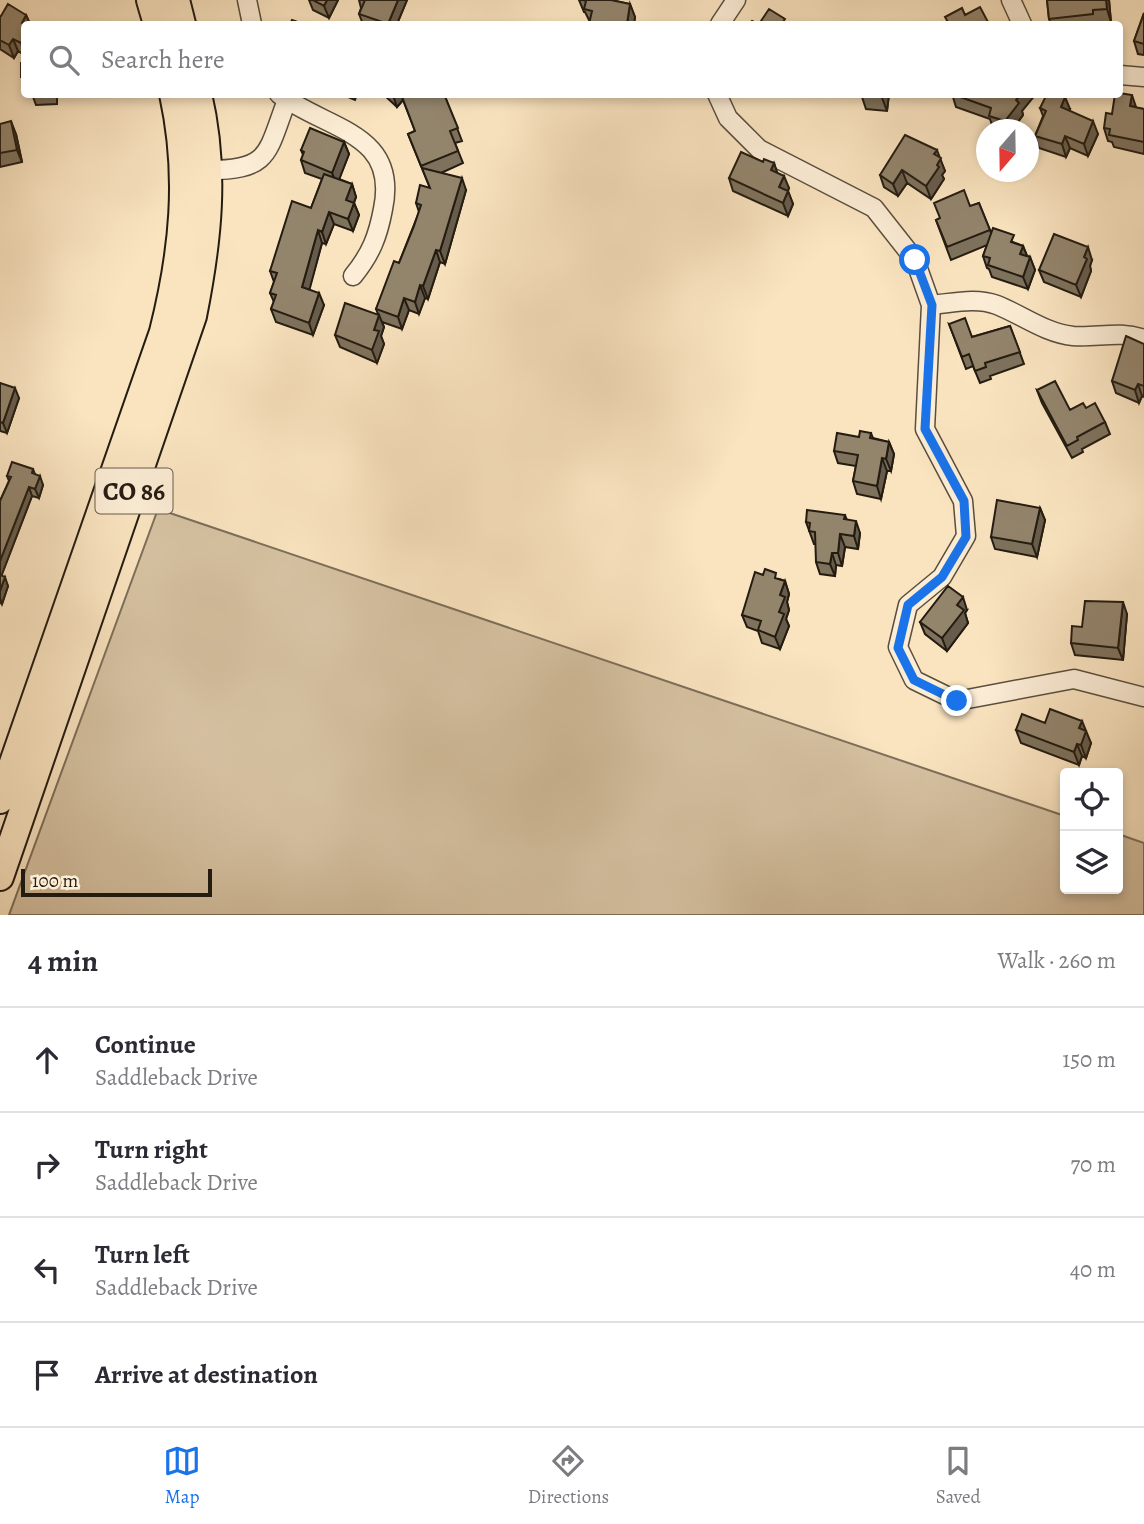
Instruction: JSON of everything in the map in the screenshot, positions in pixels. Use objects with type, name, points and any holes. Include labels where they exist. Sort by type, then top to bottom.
[{"type":"highway","points":[[150,0],[155,21]]},
{"type":"highway","points":[[176,0],[181,21]]},
{"type":"highway","name":"CO 86","points":[[0,800],[163,332],[175,284],[186,185],[182,138],[174,98]]},
{"type":"highway","name":"CO 86","points":[[0,877],[186,338],[204,261],[210,170],[199,98]]},
{"type":"street","points":[[247,0],[251,21]]},
{"type":"street","points":[[722,21],[736,0]]},
{"type":"street","points":[[1012,0],[1021,21]]},
{"type":"street","points":[[1123,75],[1144,78]]},
{"type":"street","points":[[210,170],[244,168],[259,161],[266,153],[283,98]]},
{"type":"street","points":[[285,98],[357,137],[372,149],[384,166],[387,194],[379,234],[370,255],[352,276]]},
{"type":"street","points":[[720,98],[727,118],[759,149],[874,208],[915,260],[932,305],[925,429],[964,501],[966,537],[942,577],[908,605],[898,648],[914,680],[957,701],[1074,679],[1144,696]]},
{"type":"street","points":[[932,305],[975,301],[996,305],[1033,324],[1073,336],[1116,334],[1144,338]]},
{"type":"shaded area","points":[[158,509],[1060,814],[1060,894],[1123,894],[1123,836],[1144,843],[1144,915],[9,915]]},
{"type":"building","points":[[313,0],[327,0],[324,6]]},
{"type":"building","points":[[365,0],[398,0],[389,21],[379,21],[359,14]]},
{"type":"building","points":[[583,0],[611,0],[630,4],[627,21],[590,21],[592,11],[584,9],[586,1]]},
{"type":"building","points":[[1047,0],[1106,0],[1107,9],[1093,10],[1093,14],[1049,19]]},
{"type":"building","points":[[8,4],[26,15],[21,21],[21,43],[13,39],[9,45],[0,40],[1,16]]},
{"type":"building","points":[[980,7],[987,21],[947,21],[945,17],[962,8],[965,15]]},
{"type":"building","points":[[769,9],[785,19],[784,21],[761,21]]},
{"type":"building","points":[[1144,13],[1144,44],[1134,41]]},
{"type":"building","points":[[1123,94],[1132,95],[1130,106],[1144,109],[1144,142],[1109,135],[1110,129],[1104,128],[1106,113],[1112,114],[1114,98],[1123,98]]},
{"type":"building","points":[[403,98],[446,98],[458,128],[450,131],[458,151],[421,166],[408,134],[415,131]]},
{"type":"building","points":[[963,98],[1018,98],[1016,100],[1019,103],[1007,119],[989,116],[991,108]]},
{"type":"building","points":[[1045,98],[1065,98],[1061,107],[1093,121],[1084,144],[1065,136],[1062,144],[1039,137],[1039,127],[1046,111],[1040,108]]},
{"type":"building","points":[[11,121],[17,150],[0,153],[0,124]]},
{"type":"building","points":[[310,128],[344,142],[332,173],[301,160],[304,152],[301,150]]},
{"type":"building","points":[[905,135],[937,150],[934,154],[941,158],[937,165],[939,167],[926,186],[902,170],[893,184],[880,175]]},
{"type":"building","points":[[741,152],[763,162],[764,159],[774,163],[771,170],[784,176],[779,187],[788,191],[783,203],[729,178]]},
{"type":"building","points":[[422,168],[462,178],[440,251],[436,250],[415,302],[404,298],[398,317],[376,309],[394,261],[399,263],[414,226],[421,205],[416,203],[420,185],[430,188]]},
{"type":"building","points":[[324,174],[352,184],[346,200],[354,203],[348,219],[329,212],[322,232],[318,230],[302,287],[319,293],[309,323],[271,309],[276,295],[270,293],[277,273],[270,271],[292,201],[311,208]]},
{"type":"building","points":[[964,190],[970,206],[979,203],[990,230],[947,247],[936,220],[940,218],[934,203]]},
{"type":"building","points":[[993,228],[1014,235],[1011,242],[1023,246],[1020,254],[1030,257],[1023,277],[988,265],[990,258],[983,256]]},
{"type":"building","points":[[1054,234],[1088,247],[1084,257],[1087,259],[1076,285],[1039,270]]},
{"type":"building","points":[[345,303],[379,315],[374,330],[379,331],[372,350],[335,335]]},
{"type":"building","points":[[965,318],[972,337],[1010,326],[1020,352],[985,363],[986,367],[975,371],[969,354],[962,357],[949,324]]},
{"type":"building","points":[[1126,336],[1144,344],[1144,386],[1138,384],[1135,390],[1112,381]]},
{"type":"building","points":[[1055,381],[1070,410],[1083,403],[1086,408],[1095,403],[1105,422],[1077,437],[1078,440],[1067,446],[1037,390]]},
{"type":"building","points":[[0,383],[15,388],[3,423],[0,422]]},
{"type":"building","points":[[860,431],[871,433],[870,438],[889,442],[886,459],[882,458],[877,486],[853,481],[858,455],[834,451],[837,433],[859,437]]},
{"type":"building","points":[[12,462],[33,469],[32,473],[40,476],[35,489],[29,487],[0,561],[0,501],[11,477],[7,476]]},
{"type":"building","points":[[997,500],[1040,508],[1032,544],[991,537]]},
{"type":"building","points":[[807,510],[845,515],[844,519],[856,521],[854,536],[840,534],[838,553],[832,553],[830,564],[816,562],[815,532],[809,531],[810,523],[806,522]]},
{"type":"building","points":[[765,569],[776,573],[775,578],[785,581],[780,595],[785,597],[779,612],[784,614],[775,637],[758,630],[761,621],[742,615],[755,572],[763,575]]},
{"type":"building","points":[[0,575],[5,577],[0,591]]},
{"type":"building","points":[[948,586],[963,597],[957,605],[964,610],[942,638],[920,622]]},
{"type":"building","points":[[1085,601],[1123,602],[1118,648],[1071,643],[1072,626],[1082,627]]},
{"type":"building","points":[[1050,709],[1082,721],[1079,728],[1086,731],[1081,745],[1077,744],[1074,752],[1016,730],[1022,714],[1045,723]]},
{"type":"route","points":[[915,260],[932,305],[926,373],[925,429],[964,501],[966,537],[942,577],[908,605],[898,648],[914,680],[957,701]]}]
